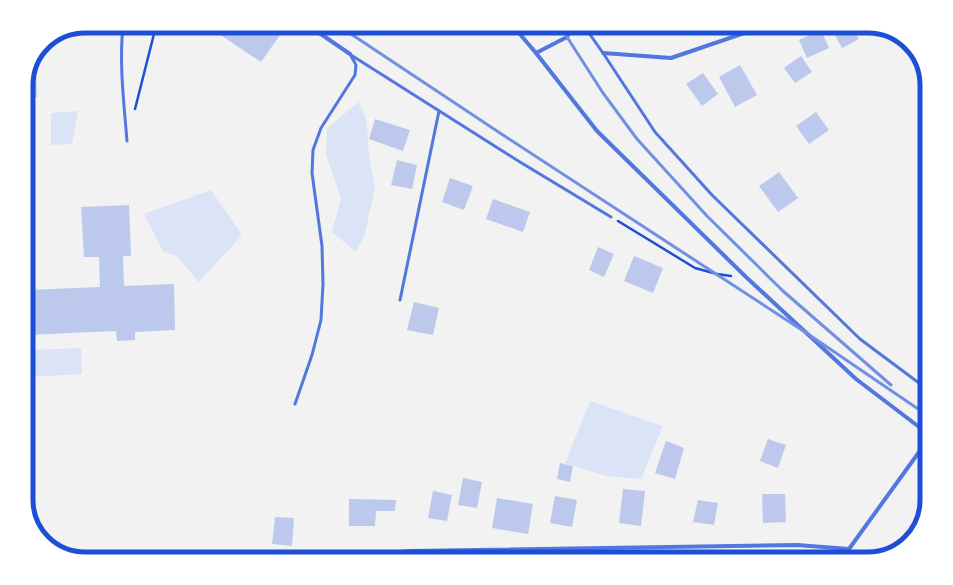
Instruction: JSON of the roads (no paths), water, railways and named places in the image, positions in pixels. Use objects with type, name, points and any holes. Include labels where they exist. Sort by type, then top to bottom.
[{"type":"street","points":[[319,33],[350,54]]},
{"type":"street","points":[[519,33],[597,131],[746,277],[856,379],[920,428]]},
{"type":"street","points":[[536,53],[567,37],[569,33]]},
{"type":"street","points":[[603,53],[671,58],[744,33]]},
{"type":"street","points":[[848,552],[920,451]]},
{"type":"street","points":[[398,552],[797,545],[849,549]]},
{"type":"lane","points":[[122,33],[127,142]]},
{"type":"lane","points":[[589,33],[655,132],[712,195],[860,339],[920,384]]},
{"type":"lane","points":[[350,54],[520,162],[611,217]]},
{"type":"lane","points":[[295,404],[312,355],[321,320],[323,284],[322,246],[312,173],[313,150],[321,128],[355,75],[356,65],[350,54]]},
{"type":"lane","points":[[400,300],[439,111]]},
{"type":"railway","points":[[350,33],[808,334],[920,410]]},
{"type":"railway","points":[[565,33],[603,93],[637,139],[707,216],[783,291],[891,385]]}]
